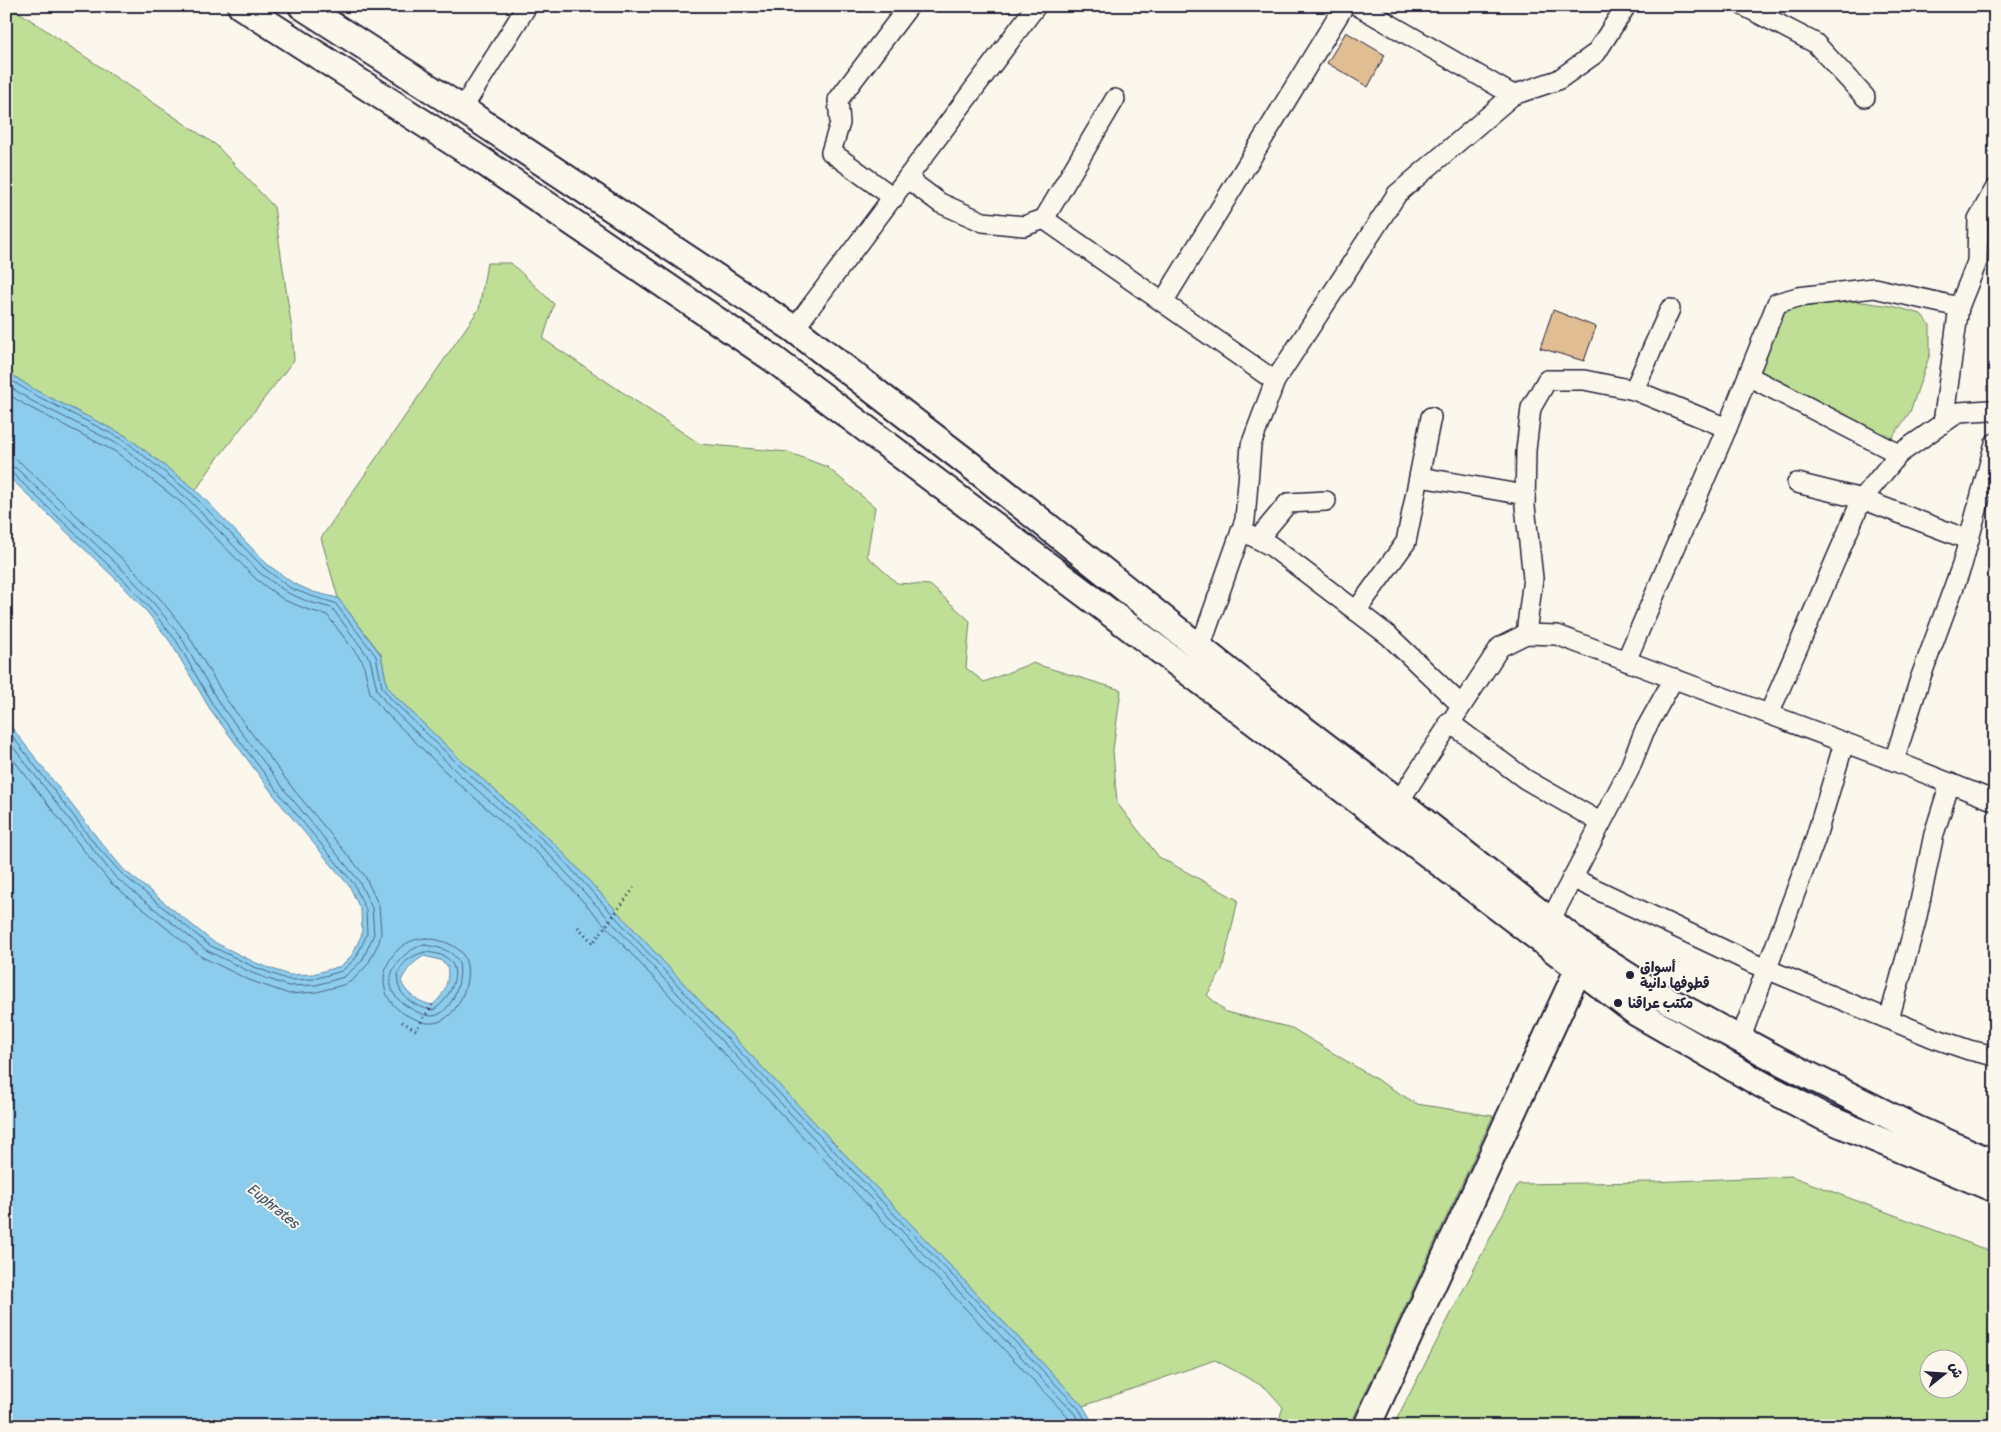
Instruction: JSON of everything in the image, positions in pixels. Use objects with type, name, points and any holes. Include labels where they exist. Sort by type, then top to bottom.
[{"type":"street","points":[[241,6],[430,126],[772,358],[1392,812],[1550,922],[1583,960],[1637,1013],[1761,1084],[1824,1117],[1995,1189]]},
{"type":"street","points":[[302,6],[794,329],[982,474],[1200,648],[1392,812],[1583,960],[1651,991],[1740,1040],[1916,1129],[1995,1164]]},
{"type":"street","points":[[430,126],[455,105],[527,6]]},
{"type":"street","points":[[894,198],[831,152],[840,124],[838,100],[909,6]]},
{"type":"street","points":[[794,329],[1036,6]]},
{"type":"street","points":[[1163,302],[1344,6]]},
{"type":"street","points":[[1358,6],[1513,95]]},
{"type":"street","points":[[1200,648],[1245,520],[1251,445],[1275,381],[1397,194],[1513,95],[1558,80],[1596,54],[1626,6]]},
{"type":"street","points":[[1744,6],[1815,43],[1864,97]]},
{"type":"street","points":[[908,179],[940,203],[983,222],[1024,226],[1044,219],[1115,99]]},
{"type":"street","points":[[481,160],[498,133]]},
{"type":"street","points":[[1943,423],[1959,307],[1977,262],[1978,219],[1995,188]]},
{"type":"street","points":[[1044,219],[1275,381]]},
{"type":"street","points":[[1978,231],[1995,239]]},
{"type":"street","points":[[1626,661],[1727,428],[1777,303],[1798,297],[1874,288],[1959,307]]},
{"type":"street","points":[[1634,390],[1670,309]]},
{"type":"street","points":[[1748,376],[1899,454]]},
{"type":"street","points":[[1526,634],[1533,578],[1525,494],[1526,450],[1531,408],[1547,380],[1584,380],[1634,390],[1727,428]]},
{"type":"street","points":[[1769,714],[1862,499],[1899,454],[1959,412],[1989,410],[1995,412]]},
{"type":"street","points":[[1356,611],[1406,542],[1431,417]]},
{"type":"street","points":[[1894,761],[1920,679],[1962,565],[1995,443]]},
{"type":"street","points":[[1420,477],[1525,494]]},
{"type":"street","points":[[1798,483],[1862,499],[1969,540]]},
{"type":"street","points":[[1258,539],[1288,503],[1326,501]]},
{"type":"street","points":[[1241,530],[1271,546],[1389,636],[1461,705]]},
{"type":"street","points":[[1392,812],[1449,722],[1500,647],[1526,634],[1557,635],[1844,742],[1995,801]]},
{"type":"street","points":[[1550,922],[1600,822],[1629,770],[1644,732],[1674,678]]},
{"type":"street","points":[[1449,722],[1525,779],[1600,822]]},
{"type":"street","points":[[1740,1040],[1815,840],[1844,742]]},
{"type":"street","points":[[1890,1019],[1916,920],[1934,834],[1950,783]]},
{"type":"street","points":[[1572,878],[1767,968],[1934,1038],[1995,1056]]},
{"type":"street","points":[[1367,1426],[1583,960]]},
{"type":"path","points":[[578,927],[593,943],[634,888]]},
{"type":"path","points":[[402,1022],[416,1030],[432,1005]]},
{"type":"green space","points":[[6,6],[10,6],[216,145],[274,207],[292,330],[294,360],[214,463],[196,490],[126,436],[35,390],[6,371]]},
{"type":"green space","points":[[487,263],[511,263],[554,304],[543,339],[700,444],[788,452],[827,467],[875,507],[867,556],[897,583],[930,585],[970,621],[966,668],[984,682],[1032,663],[1121,690],[1113,750],[1117,803],[1159,857],[1238,900],[1222,970],[1207,995],[1226,1012],[1292,1028],[1417,1104],[1493,1116],[1350,1426],[1277,1426],[1283,1407],[1266,1388],[1215,1360],[1083,1406],[709,1011],[556,845],[463,762],[387,686],[381,654],[338,598],[321,538],[479,309]]},
{"type":"green space","points":[[1806,301],[1854,301],[1892,306],[1921,314],[1930,325],[1930,354],[1910,412],[1892,438],[1881,437],[1820,407],[1763,373],[1757,366],[1784,306]]},
{"type":"green space","points":[[1791,1176],[1995,1253],[1995,1426],[1393,1426],[1518,1184],[1652,1182]]},
{"type":"water","name":"Euphrates","points":[[6,371],[35,390],[126,436],[196,490],[267,564],[293,583],[313,592],[338,598],[381,655],[387,686],[395,696],[463,762],[556,845],[709,1011],[1083,1406],[1095,1426],[6,1426],[6,720],[124,870],[212,941],[256,963],[289,975],[313,974],[341,966],[352,955],[362,934],[361,911],[350,887],[279,802],[210,709],[171,643],[148,613],[121,584],[6,474]],"holes":[[[424,956],[440,960],[447,965],[446,987],[432,1005],[414,997],[406,990],[401,981],[410,967]]]},
{"type":"building","points":[[1346,32],[1385,55],[1368,87],[1327,63]]},
{"type":"building","points":[[1553,310],[1596,327],[1584,361],[1540,348]]},
{"type":"place","name":"أسواق قطوفها دانية","points":[[1630,975]]},
{"type":"place","name":"مكتب عراقنا","points":[[1618,1003]]}]
